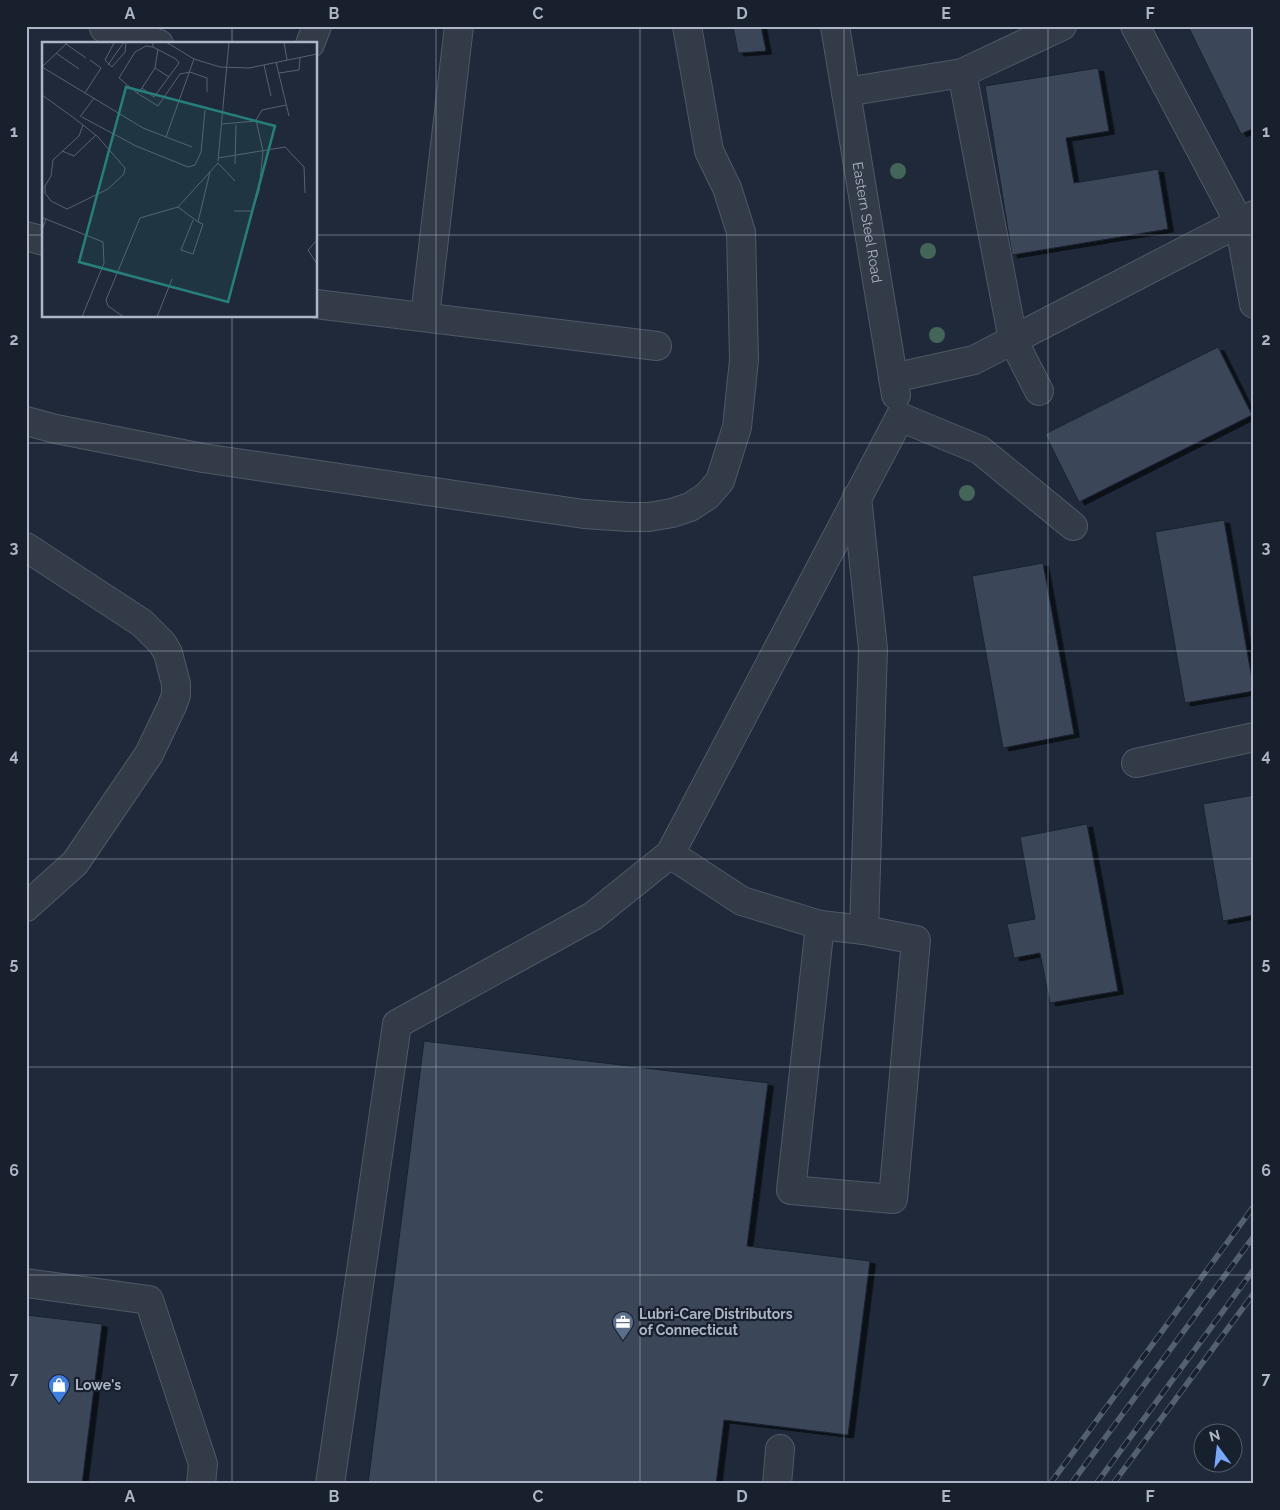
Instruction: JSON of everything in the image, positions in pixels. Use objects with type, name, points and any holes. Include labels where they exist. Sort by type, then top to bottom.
[{"type":"street","points":[[311,42],[317,26]]},
{"type":"street","points":[[425,316],[459,26]]},
{"type":"street","points":[[26,421],[56,429],[203,458],[584,514],[628,518],[649,517],[672,513],[690,507],[707,496],[720,481],[737,427],[744,360],[741,232],[727,188],[709,150],[687,26]]},
{"type":"street","name":"Eastern Steel Road","points":[[835,26],[900,417]]},
{"type":"street","points":[[846,92],[962,73],[1062,26]]},
{"type":"street","points":[[1135,26],[1246,219],[1254,304]]},
{"type":"street","points":[[103,27],[152,42]]},
{"type":"street","points":[[962,73],[1013,340],[1039,391]]},
{"type":"street","points":[[893,378],[974,360],[1246,219]]},
{"type":"street","points":[[26,236],[42,240]]},
{"type":"street","points":[[318,304],[657,346]]},
{"type":"street","points":[[330,1484],[397,1024],[593,916],[670,854],[900,417],[980,450],[1073,526]]},
{"type":"street","points":[[857,496],[873,649],[864,930]]},
{"type":"street","points":[[26,547],[153,633],[168,653],[176,690],[172,706],[149,754],[102,824],[75,863],[26,907]]},
{"type":"street","points":[[1136,763],[1254,737]]},
{"type":"street","points":[[670,854],[742,901],[820,925],[864,930],[916,940],[892,1199],[791,1190],[820,925]]},
{"type":"street","points":[[26,1283],[149,1300],[204,1464],[201,1484]]},
{"type":"street","points":[[777,1484],[780,1449]]},
{"type":"building","points":[[733,26],[761,26],[766,51],[738,53]]},
{"type":"building","points":[[1188,26],[1254,26],[1254,128],[1241,134]]},
{"type":"building","points":[[1098,68],[1109,131],[1066,138],[1074,183],[1158,169],[1168,229],[1012,255],[985,86]]},
{"type":"building","points":[[1218,347],[1252,415],[1079,502],[1045,434]]},
{"type":"building","points":[[1224,520],[1254,691],[1185,703],[1155,532]]},
{"type":"building","points":[[1043,563],[1074,734],[1003,748],[972,576]]},
{"type":"building","points":[[1254,795],[1254,915],[1223,921],[1203,804]]},
{"type":"building","points":[[1087,824],[1118,991],[1050,1003],[1040,953],[1014,958],[1007,924],[1035,919],[1020,837]]},
{"type":"building","name":"Lubri-Care Distributors of Connecticut","points":[[424,1041],[768,1083],[747,1246],[870,1261],[848,1435],[724,1420],[716,1484],[368,1484]]},
{"type":"building","name":"Lowe's","points":[[26,1315],[102,1324],[82,1484],[26,1484]]},
{"type":"railway","points":[[1050,1484],[1254,1206]]},
{"type":"railway","points":[[1071,1484],[1254,1236]]},
{"type":"railway","points":[[1096,1484],[1254,1269]]},
{"type":"railway","points":[[1113,1484],[1254,1293]]},
{"type":"place","name":"Lubri-Care Distributors of Connecticut","points":[[623,1341]]},
{"type":"place","name":"Lowe's","points":[[59,1404]]}]
